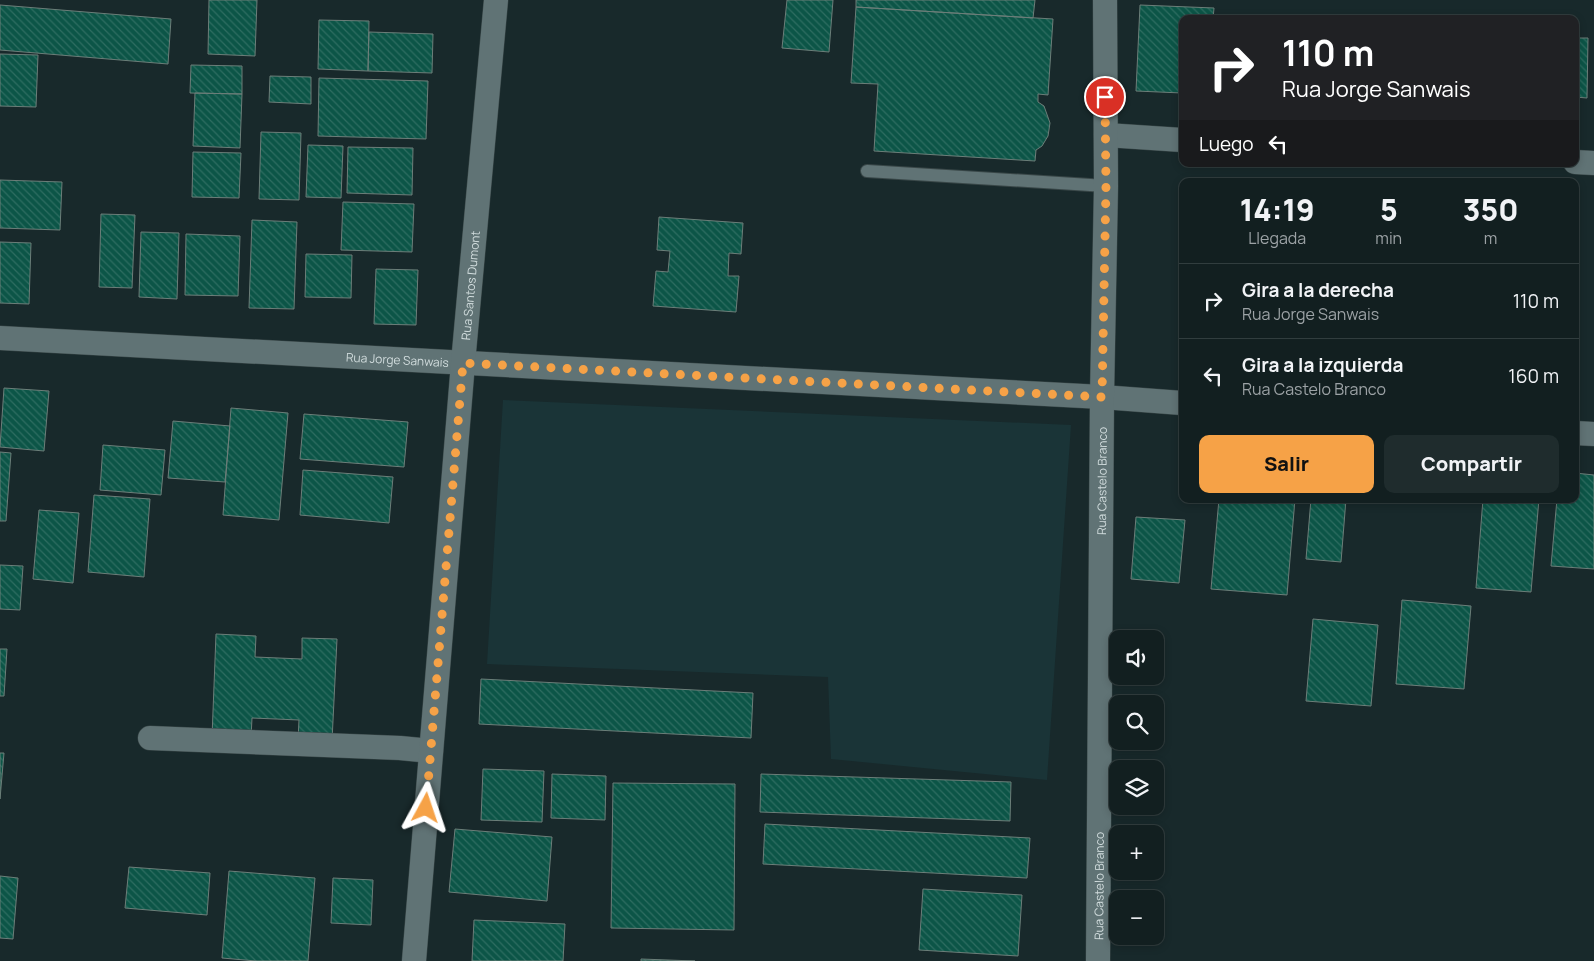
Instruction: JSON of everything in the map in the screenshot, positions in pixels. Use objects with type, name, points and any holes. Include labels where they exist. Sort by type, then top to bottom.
[{"type":"street","name":"Rua Santos Dumont","points":[[414,961],[463,363],[496,0]]},
{"type":"street","name":"Rua Castelo Branco","points":[[1098,961],[1102,397],[1106,186],[1105,0]]},
{"type":"street","points":[[1106,135],[1179,140]]},
{"type":"street","points":[[1579,162],[1594,163]]},
{"type":"street","name":"Rua Jorge Sanwais","points":[[0,338],[1102,397],[1179,403]]},
{"type":"street","points":[[1579,433],[1594,434]]},
{"type":"street","points":[[150,738],[400,748],[431,751]]},
{"type":"lane","points":[[867,171],[1106,186]]},
{"type":"shaded area","points":[[503,400],[1071,425],[1047,780],[831,759],[828,677],[487,664]]},
{"type":"building","points":[[209,0],[257,0],[255,56],[208,54]]},
{"type":"building","points":[[787,0],[833,0],[829,52],[782,48]]},
{"type":"building","points":[[856,0],[1035,0],[1033,18],[856,7]]},
{"type":"building","points":[[0,5],[171,19],[168,64],[0,50]]},
{"type":"building","points":[[1140,5],[1214,8],[1213,15],[1179,15],[1179,93],[1136,91]]},
{"type":"building","points":[[856,7],[1053,19],[1048,95],[1038,94],[1038,102],[1044,106],[1050,123],[1048,136],[1042,146],[1036,150],[1035,161],[874,151],[878,84],[851,83]]},
{"type":"building","points":[[319,20],[369,21],[368,71],[318,69]]},
{"type":"building","points":[[369,32],[433,34],[432,73],[368,71]]},
{"type":"building","points":[[1579,38],[1588,38],[1587,98],[1579,97]]},
{"type":"building","points":[[0,54],[38,55],[36,107],[0,106]]},
{"type":"building","points":[[191,65],[242,66],[242,94],[190,93]]},
{"type":"building","points":[[270,76],[311,77],[311,104],[269,102]]},
{"type":"building","points":[[319,78],[428,81],[426,139],[318,136]]},
{"type":"building","points":[[195,93],[242,94],[240,148],[193,146]]},
{"type":"building","points":[[261,132],[301,133],[299,200],[259,199]]},
{"type":"building","points":[[308,145],[343,146],[341,198],[306,197]]},
{"type":"building","points":[[348,147],[413,148],[412,195],[347,193]]},
{"type":"building","points":[[193,152],[241,153],[239,198],[192,197]]},
{"type":"building","points":[[0,180],[62,182],[60,230],[0,228]]},
{"type":"building","points":[[343,202],[414,204],[412,252],[341,250]]},
{"type":"building","points":[[101,214],[135,215],[132,288],[99,287]]},
{"type":"building","points":[[659,217],[743,223],[741,254],[729,253],[728,276],[739,276],[736,312],[653,306],[656,271],[668,272],[670,251],[657,250]]},
{"type":"building","points":[[252,220],[297,222],[294,309],[249,308]]},
{"type":"building","points":[[141,232],[179,233],[177,299],[139,297]]},
{"type":"building","points":[[186,234],[240,236],[238,296],[185,295]]},
{"type":"building","points":[[0,242],[31,243],[29,304],[0,303]]},
{"type":"building","points":[[306,254],[352,255],[351,298],[305,297]]},
{"type":"building","points":[[376,269],[418,270],[416,325],[374,324]]},
{"type":"building","points":[[4,388],[49,391],[44,451],[0,447]]},
{"type":"building","points":[[231,408],[288,413],[279,520],[223,515]]},
{"type":"building","points":[[304,414],[408,422],[404,467],[300,459]]},
{"type":"building","points":[[173,421],[230,426],[225,482],[168,478]]},
{"type":"building","points":[[103,445],[165,450],[161,495],[100,490]]},
{"type":"building","points":[[0,452],[11,453],[6,521],[0,521]]},
{"type":"building","points":[[303,470],[393,477],[389,523],[300,515]]},
{"type":"building","points":[[1579,473],[1594,475],[1594,569],[1551,566],[1557,503],[1579,503]]},
{"type":"building","points":[[94,495],[150,499],[144,577],[88,572]]},
{"type":"building","points":[[1219,503],[1295,503],[1287,595],[1211,589]]},
{"type":"building","points":[[1311,503],[1346,503],[1341,562],[1306,559]]},
{"type":"building","points":[[1483,503],[1539,503],[1531,592],[1476,588]]},
{"type":"building","points":[[39,510],[79,513],[73,583],[33,579]]},
{"type":"building","points":[[1136,517],[1185,520],[1179,583],[1131,579]]},
{"type":"building","points":[[0,565],[23,566],[20,610],[0,609]]},
{"type":"building","points":[[1402,600],[1471,606],[1464,689],[1396,684]]},
{"type":"building","points":[[1313,619],[1378,625],[1371,706],[1306,701]]},
{"type":"building","points":[[216,634],[256,636],[255,657],[302,659],[302,638],[337,639],[332,741],[298,740],[299,720],[252,718],[251,738],[212,737]]},
{"type":"building","points":[[0,649],[7,649],[4,696],[0,696]]},
{"type":"building","points":[[481,679],[753,693],[751,738],[479,724]]},
{"type":"building","points":[[0,753],[4,753],[0,799]]},
{"type":"building","points":[[483,769],[544,771],[542,822],[481,820]]},
{"type":"building","points":[[552,774],[606,776],[605,820],[551,818]]},
{"type":"building","points":[[761,774],[1011,782],[1010,821],[760,812]]},
{"type":"building","points":[[613,783],[735,784],[734,930],[611,928]]},
{"type":"building","points":[[765,824],[1030,838],[1027,878],[763,864]]},
{"type":"building","points":[[455,829],[552,837],[547,901],[449,892]]},
{"type":"building","points":[[129,867],[210,873],[207,915],[125,908]]},
{"type":"building","points":[[229,871],[315,878],[308,961],[256,961],[222,958]]},
{"type":"building","points":[[0,876],[18,878],[13,939],[0,938]]},
{"type":"building","points":[[333,878],[373,880],[371,925],[331,923]]},
{"type":"building","points":[[923,889],[1022,895],[1018,956],[919,950]]},
{"type":"building","points":[[474,920],[565,924],[563,961],[472,961]]},
{"type":"building","points":[[641,959],[695,961],[641,961]]},
{"type":"route","points":[[426,808],[463,363],[1102,397],[1106,186],[1105,97]]}]
